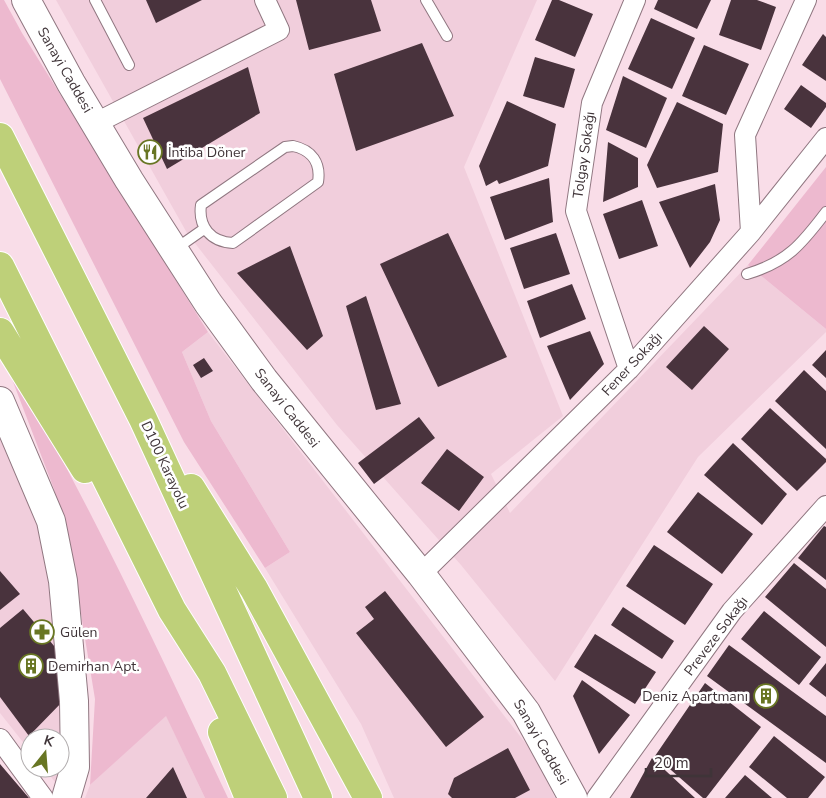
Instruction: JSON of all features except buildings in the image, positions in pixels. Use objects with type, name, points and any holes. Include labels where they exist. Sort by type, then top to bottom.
[{"type":"highway","name":"D100 Karayolu","points":[[0,137],[143,418],[318,798]]},
{"type":"highway","points":[[0,266],[172,610],[249,798]]},
{"type":"highway","points":[[0,332],[212,672],[273,798]]},
{"type":"highway","points":[[143,418],[190,486],[254,589],[368,791]]},
{"type":"main road","name":"Sanayi Caddesi","points":[[26,0],[70,83],[129,180],[208,302],[264,380],[421,574],[526,712],[573,798]]},
{"type":"main road","points":[[0,402],[51,521],[63,581],[74,702],[75,766],[66,798]]},
{"type":"street","points":[[96,123],[280,30],[265,0]]},
{"type":"street","name":"Tolgay Sokağı","points":[[629,369],[576,211],[592,103],[636,0]]},
{"type":"street","points":[[751,232],[744,135],[806,0]]},
{"type":"street","name":"Fener Sokağı","points":[[421,574],[629,369],[751,232],[826,138]]},
{"type":"street","name":"Preveze Sokağı","points":[[597,798],[732,611],[826,506]]},
{"type":"street","points":[[0,739],[43,798]]},
{"type":"lane","points":[[95,0],[129,65]]},
{"type":"lane","points":[[426,0],[447,36]]},
{"type":"lane","points":[[285,147],[300,148],[312,155],[320,173],[318,182],[233,243],[217,240],[204,229],[201,221],[200,206],[285,147]]},
{"type":"lane","points":[[747,274],[764,269],[791,254],[801,245],[826,212]]},
{"type":"lane","points":[[174,250],[204,229]]},
{"type":"shaded area","points":[[0,0],[4,0],[22,33],[208,332],[182,352],[211,421],[290,552],[265,568],[184,442],[0,79]]},
{"type":"shaded area","points":[[56,0],[537,0],[464,167],[563,416],[491,474],[510,513],[748,265],[826,329],[826,332],[698,457],[555,681],[461,565],[337,425],[187,233]]},
{"type":"shaded area","points":[[826,167],[826,329],[748,265]]},
{"type":"shaded area","points":[[208,332],[533,753],[555,798],[394,798],[361,724],[265,568],[290,552],[211,421],[182,352]]},
{"type":"shaded area","points":[[2,353],[92,517],[148,629],[228,798],[205,798],[166,716],[90,785],[95,699],[78,596],[54,489]]},
{"type":"shaded area","points":[[0,425],[40,527],[55,593],[64,728],[20,728],[20,738],[0,713]]},
{"type":"shaded area","points":[[166,715],[205,798],[85,798],[90,785]]},
{"type":"place","name":"İntiba Döner","points":[[150,152]]},
{"type":"place","name":"Gülen","points":[[42,632]]},
{"type":"place","name":"Demirhan Apt.","points":[[31,666]]},
{"type":"place","name":"Deniz Apartmanı","points":[[766,696]]}]
